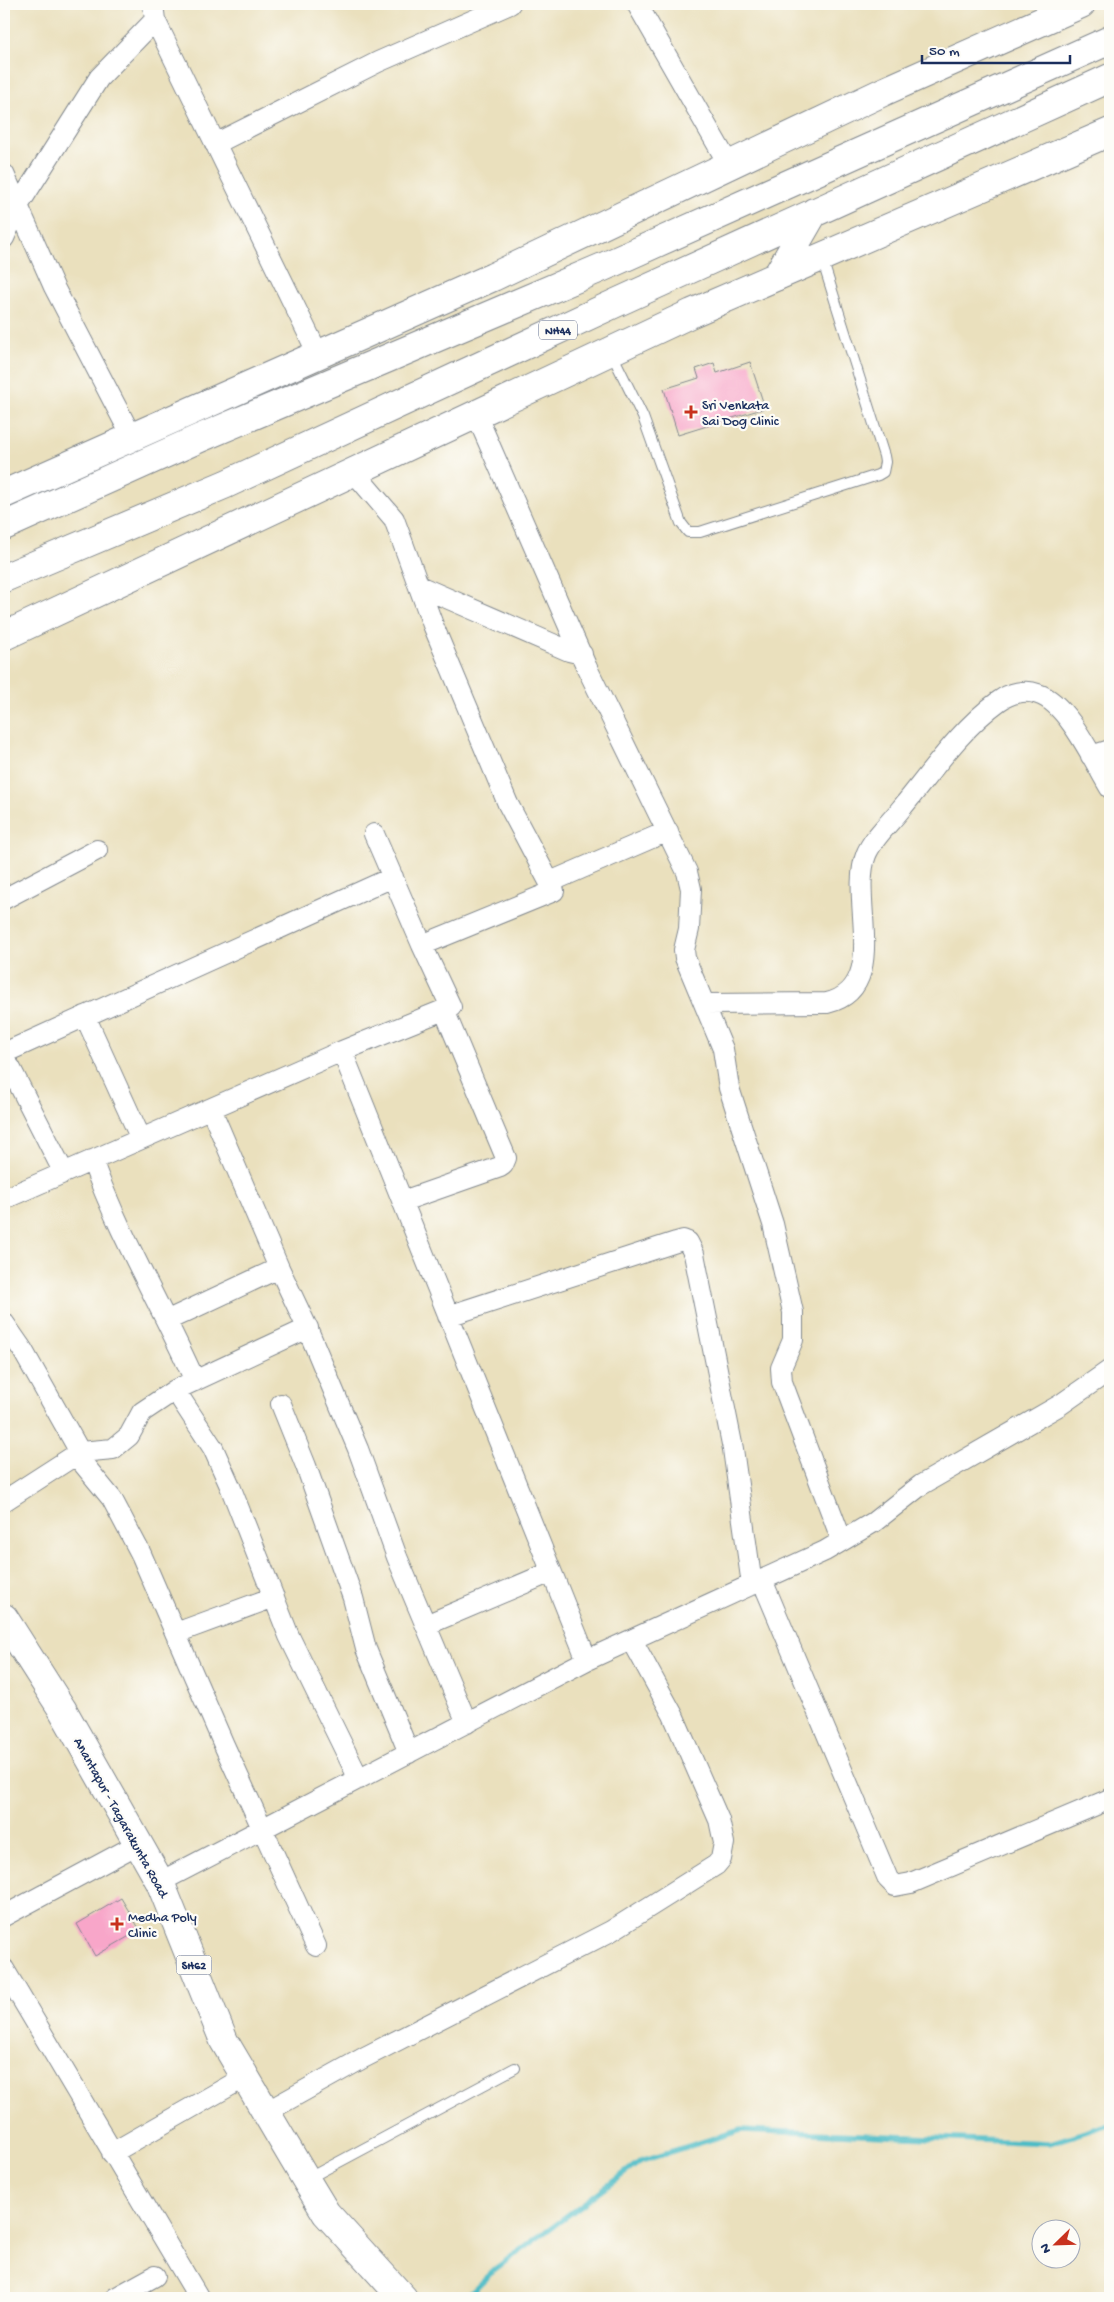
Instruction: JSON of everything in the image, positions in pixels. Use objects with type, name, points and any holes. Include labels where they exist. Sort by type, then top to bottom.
[{"type":"main road","points":[[4,494],[493,277],[886,91],[1081,4]]},
{"type":"main road","points":[[4,526],[200,438],[603,267],[1110,40]]},
{"type":"main road","name":"NH44","points":[[4,578],[226,484],[814,212],[1110,78]]},
{"type":"main road","points":[[4,636],[611,351],[821,257],[1110,132]]},
{"type":"main road","points":[[778,276],[814,212]]},
{"type":"main road","name":"Anantapur - Tagarakunta Road","points":[[4,1618],[62,1709],[160,1882],[224,2041],[245,2077],[326,2213],[403,2298]]},
{"type":"street","points":[[215,144],[378,62],[510,4]]},
{"type":"street","points":[[637,4],[729,165]]},
{"type":"street","points":[[4,238],[18,206],[99,78],[154,12],[215,144],[318,354]]},
{"type":"street","points":[[4,174],[54,287],[132,436]]},
{"type":"street","points":[[476,414],[582,654],[690,880],[689,929],[684,950],[723,1049],[729,1088],[770,1210],[793,1312],[793,1340],[781,1368],[782,1382],[842,1541]]},
{"type":"street","points":[[353,472],[394,519],[433,625],[508,804],[554,891],[422,945]]},
{"type":"street","points":[[419,586],[569,652],[582,654]]},
{"type":"street","points":[[705,1004],[827,1003],[843,997],[851,989],[858,980],[863,966],[861,881],[866,853],[959,739],[999,701],[1018,692],[1038,694],[1047,698],[1058,707],[1069,721],[1110,788]]},
{"type":"street","points":[[1091,756],[1110,750]]},
{"type":"street","points":[[550,882],[668,831]]},
{"type":"street","points":[[4,1199],[342,1051],[451,1007],[374,834]]},
{"type":"street","points":[[4,899],[97,850]]},
{"type":"street","points":[[64,1173],[7,1060],[86,1016],[393,877]]},
{"type":"street","points":[[403,1201],[500,1167],[506,1158],[444,1010]]},
{"type":"street","points":[[86,1016],[141,1139]]},
{"type":"street","points":[[342,1051],[587,1660]]},
{"type":"street","points":[[212,1109],[279,1268],[308,1328],[358,1449],[397,1557],[467,1723]]},
{"type":"street","points":[[92,1160],[108,1204],[142,1275],[168,1320],[195,1381]]},
{"type":"street","points":[[448,1316],[676,1242],[683,1240],[688,1242],[694,1254],[733,1449],[757,1582],[888,1879],[895,1886],[912,1883],[1110,1799]]},
{"type":"street","points":[[168,1320],[279,1268]]},
{"type":"street","points":[[4,1323],[22,1349],[78,1453],[118,1508],[141,1554],[316,1946]]},
{"type":"street","points":[[4,1501],[78,1453],[113,1449],[129,1436],[142,1412],[175,1390],[308,1328]]},
{"type":"street","points":[[160,1882],[587,1660],[842,1541],[874,1522],[920,1485],[1060,1405],[1110,1370]]},
{"type":"street","points":[[175,1390],[213,1448],[230,1486],[293,1646],[359,1779]]},
{"type":"street","points":[[280,1404],[306,1466],[350,1588],[366,1649],[409,1753]]},
{"type":"street","points":[[426,1625],[551,1572]]},
{"type":"street","points":[[176,1634],[274,1597]]},
{"type":"street","points":[[266,2112],[365,2057],[612,1931],[716,1866],[721,1859],[724,1843],[719,1820],[673,1715],[632,1640]]},
{"type":"street","points":[[4,1916],[138,1844]]},
{"type":"street","points":[[4,1969],[200,2298]]},
{"type":"street","points":[[112,2153],[245,2077]]},
{"type":"street","points":[[115,2298],[155,2276]]},
{"type":"lane","points":[[611,351],[640,410],[681,523],[688,532],[700,532],[878,475],[885,468],[884,456],[821,257]]},
{"type":"lane","points":[[306,2180],[515,2068]]},
{"type":"building","points":[[750,362],[765,408],[678,435],[664,389],[699,378],[696,369],[714,363],[717,373]]},
{"type":"building","points":[[121,1898],[140,1930],[95,1956],[77,1924]]},
{"type":"waterway","points":[[465,2298],[495,2269],[641,2161],[741,2130],[1050,2143],[1110,2124]]},
{"type":"place","name":"Sri Venkata Sai Dog Clinic","points":[[691,412]]},
{"type":"place","name":"Medha Poly Clinic","points":[[117,1924]]}]
